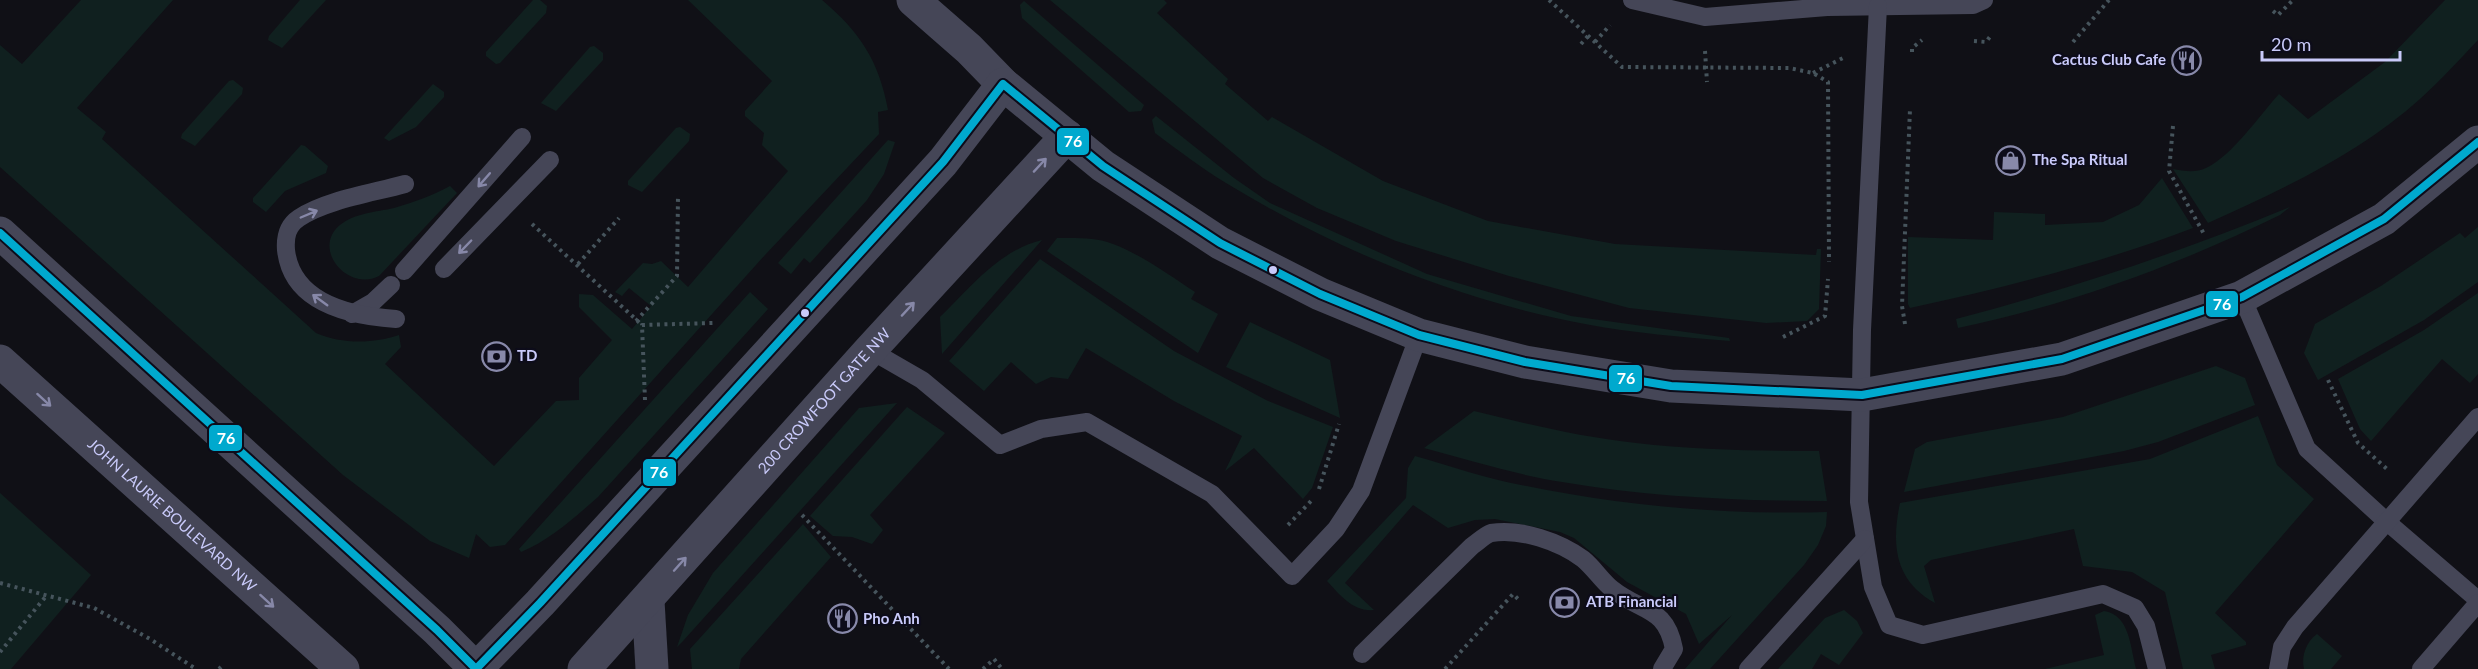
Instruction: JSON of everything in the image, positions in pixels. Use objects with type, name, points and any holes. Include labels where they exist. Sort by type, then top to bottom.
[{"type":"street","points":[[913,0],[969,49],[1003,84],[1103,166],[1220,243],[1320,294],[1419,335],[1525,362],[1671,386],[1863,395],[2062,359],[2242,297],[2384,219],[2478,142]]},
{"type":"street","points":[[0,233],[437,630],[476,669],[540,603],[943,162],[1003,84]]},
{"type":"street","name":"200 CROWFOOT GATE NW","points":[[584,669],[648,601],[870,350],[1067,136]]},
{"type":"street","name":"JOHN LAURIE BOULEVARD NW","points":[[0,361],[343,669]]},
{"type":"street","points":[[648,601],[652,669]]},
{"type":"lane","points":[[1632,0],[1705,17],[1827,7],[1973,5],[1984,0]]},
{"type":"lane","points":[[1878,6],[1862,330],[1863,395],[1859,502],[1873,587],[1889,625],[1923,636],[2103,594],[2134,608],[2146,626],[2157,669]]},
{"type":"lane","points":[[404,271],[522,136]]},
{"type":"lane","points":[[444,269],[550,160]]},
{"type":"lane","points":[[396,319],[352,314],[332,309],[298,283],[288,267],[286,238],[288,231],[298,218],[405,184]]},
{"type":"lane","points":[[352,314],[373,302],[391,285]]},
{"type":"lane","points":[[2242,297],[2307,449],[2478,601],[2421,669]]},
{"type":"lane","points":[[870,350],[922,380],[1000,445],[1041,429],[1087,422],[1212,494],[1292,576],[1336,529],[1361,491],[1419,335]]},
{"type":"lane","points":[[2278,669],[2282,647],[2295,627],[2478,417]]},
{"type":"lane","points":[[1362,654],[1472,546],[1490,533],[1524,534],[1561,547],[1576,555],[1612,589],[1659,615],[1670,631],[1674,649],[1662,669]]},
{"type":"lane","points":[[1748,669],[1865,539]]},
{"type":"path","points":[[1549,0],[1622,68],[1789,68],[1813,73],[1828,82],[1829,269],[1825,316],[1783,337]]},
{"type":"path","points":[[2073,42],[2109,0]]},
{"type":"path","points":[[2273,11],[2278,15],[2293,0]]},
{"type":"path","points":[[1963,41],[1986,42],[1992,34]]},
{"type":"path","points":[[1581,44],[1588,36]]},
{"type":"path","points":[[1912,56],[1912,48],[1924,39],[1932,39]]},
{"type":"path","points":[[1813,73],[1844,57]]},
{"type":"path","points":[[1705,68],[1707,82]]},
{"type":"path","points":[[1905,324],[1902,306],[1910,99]]},
{"type":"path","points":[[2174,126],[2169,171],[2204,234]]},
{"type":"path","points":[[636,321],[678,276],[678,196]]},
{"type":"path","points":[[578,264],[619,218]]},
{"type":"path","points":[[529,222],[642,325],[713,323]]},
{"type":"path","points":[[642,325],[645,400]]},
{"type":"path","points":[[2328,380],[2358,443],[2413,492]]},
{"type":"path","points":[[1266,548],[1319,491],[1340,424]]},
{"type":"path","points":[[802,515],[950,669]]},
{"type":"path","points":[[0,583],[94,608],[150,639],[196,669]]},
{"type":"path","points":[[1445,669],[1513,594],[1520,600]]},
{"type":"path","points":[[0,652],[47,595]]},
{"type":"path","points":[[983,669],[994,659],[1002,669]]},
{"type":"shaded area","points":[[81,0],[173,0],[77,108],[106,132],[102,139],[316,333],[357,342],[399,335],[401,347],[385,364],[494,466],[556,401],[579,400],[579,378],[612,340],[579,307],[579,294],[593,295],[632,329],[651,306],[629,288],[622,296],[615,292],[643,263],[652,264],[661,261],[688,287],[788,171],[762,145],[764,133],[745,116],[745,111],[772,81],[688,0],[822,0],[847,24],[866,49],[879,77],[888,110],[878,112],[879,134],[765,255],[505,545],[490,547],[476,534],[469,558],[430,541],[343,475],[0,167],[0,45],[22,64]]},
{"type":"shaded area","points":[[300,0],[326,0],[282,48],[268,40],[269,36]]},
{"type":"shaded area","points":[[533,0],[540,0],[547,6],[546,13],[500,63],[496,64],[486,56],[486,52]]},
{"type":"shaded area","points":[[1050,0],[1164,0],[1167,3],[1157,13],[1228,79],[1225,84],[1268,121],[1272,117],[1383,181],[1488,221],[1615,244],[1816,255],[1817,249],[1821,249],[1819,309],[1807,321],[1766,323],[1629,308],[1509,276],[1396,241],[1317,208],[1263,178]]},
{"type":"shaded area","points":[[2445,0],[2478,0],[2478,40],[2427,92],[2396,119],[2345,154],[2291,184],[2208,223],[2173,169],[2198,171],[2216,162],[2245,135],[2279,94],[2308,119],[2385,62]]},
{"type":"shaded area","points":[[1024,1],[1144,105],[1141,111],[1129,112],[1022,18],[1020,5]]},
{"type":"shaded area","points":[[594,46],[603,53],[603,60],[556,111],[541,103],[590,47]]},
{"type":"shaded area","points":[[233,80],[243,88],[242,94],[195,146],[181,138],[182,134],[229,81]]},
{"type":"shaded area","points":[[433,84],[444,92],[444,97],[416,127],[389,141],[384,138]]},
{"type":"shaded area","points":[[1156,116],[1234,178],[1270,203],[1427,274],[1571,316],[1729,338],[1730,341],[1621,330],[1538,314],[1445,287],[1399,270],[1311,230],[1217,177],[1155,133],[1152,120]]},
{"type":"shaded area","points":[[680,127],[690,134],[689,141],[642,192],[628,185],[628,181],[676,128]]},
{"type":"shaded area","points":[[888,140],[895,142],[884,174],[867,200],[810,263],[804,258],[791,274],[778,263]]},
{"type":"shaded area","points":[[301,145],[328,166],[326,173],[285,191],[266,212],[253,202],[253,198]]},
{"type":"shaded area","points":[[2162,178],[2193,228],[2053,273],[1910,308],[1908,304],[1908,237],[1993,240],[1994,212],[2045,214],[2045,225],[2103,222],[2139,205]]},
{"type":"shaded area","points":[[450,186],[457,193],[379,276],[367,279],[356,278],[337,266],[331,256],[330,245],[332,235],[340,225],[359,215],[416,201]]},
{"type":"shaded area","points":[[2290,207],[2280,215],[2241,234],[2122,282],[2041,307],[1958,328],[1956,319],[2125,269]]},
{"type":"shaded area","points":[[2478,227],[2478,282],[2424,320],[2318,380],[2304,353],[2315,324],[2381,286],[2460,233],[2465,238]]},
{"type":"shaded area","points":[[1057,238],[1093,239],[1113,244],[1145,260],[1195,292],[1191,299],[1218,314],[1198,353],[1047,251]]},
{"type":"shaded area","points":[[1042,240],[942,354],[940,317],[974,282],[999,261],[1026,245]]},
{"type":"shaded area","points":[[1040,259],[1174,351],[1268,401],[1333,427],[1312,488],[1303,499],[1254,448],[1225,471],[1242,436],[1174,401],[1086,348],[1068,379],[1051,377],[1036,384],[1011,362],[984,391],[949,361]]},
{"type":"shaded area","points":[[750,292],[768,309],[598,497],[552,535],[521,552],[519,549]]},
{"type":"shaded area","points":[[2478,293],[2478,374],[2470,383],[2442,359],[2371,441],[2360,429],[2338,379],[2424,330]]},
{"type":"shaded area","points":[[1250,322],[1330,360],[1340,418],[1226,367]]},
{"type":"shaded area","points":[[2216,366],[2245,378],[2255,405],[2158,442],[2124,451],[1904,492],[1915,449],[1927,442],[2063,417]]},
{"type":"shaded area","points":[[897,403],[677,647],[688,615],[713,573],[859,408]]},
{"type":"shaded area","points":[[907,407],[945,433],[870,515],[883,530],[872,544],[852,537],[833,536],[810,516]]},
{"type":"shaded area","points":[[1474,411],[1575,434],[1636,443],[1728,450],[1819,451],[1827,501],[1694,497],[1595,487],[1545,479],[1424,448]]},
{"type":"shaded area","points":[[2258,416],[2277,465],[2314,499],[2215,613],[2246,642],[2246,645],[2211,655],[2215,669],[2183,669],[2165,592],[2132,572],[2083,566],[2074,529],[1931,560],[1924,566],[1935,603],[1911,584],[1904,573],[1899,560],[1896,533],[1900,503],[2150,459]]},
{"type":"shaded area","points":[[1415,456],[1508,482],[1635,504],[1750,512],[1827,512],[1826,526],[1818,545],[1804,565],[1710,669],[1685,669],[1732,615],[1699,644],[1686,614],[1627,582],[1574,538],[1560,532],[1495,519],[1475,520],[1448,528],[1413,505],[1345,583],[1374,610],[1366,610],[1348,602],[1327,581],[1406,498],[1408,468]]},
{"type":"shaded area","points":[[0,493],[91,575],[11,669],[0,669]]},
{"type":"shaded area","points":[[803,524],[831,557],[741,659],[739,669],[692,669],[690,649]]},
{"type":"shaded area","points":[[1844,610],[1857,621],[1863,633],[1839,665],[1821,654],[1812,669],[1778,669],[1825,618]]},
{"type":"shaded area","points":[[2104,611],[2113,614],[2124,625],[2136,669],[2045,669],[2104,655],[2095,615]]},
{"type":"shaded area","points":[[2317,634],[2342,656],[2331,669],[2304,669],[2305,650]]},
{"type":"transit line","name":"76","points":[[0,233],[437,630],[476,669],[540,603],[943,162],[1003,84],[1103,166],[1220,243],[1320,294],[1419,335],[1525,362],[1671,386],[1862,395],[2062,359],[2242,297],[2384,219],[2478,142]]},
{"type":"place","name":"Cactus Club Cafe","points":[[2187,60]]},
{"type":"place","name":"The Spa Ritual","points":[[2011,160]]},
{"type":"place","name":"TD","points":[[496,356]]},
{"type":"place","name":"ATB Financial","points":[[1565,602]]},
{"type":"place","name":"Pho Anh","points":[[842,619]]}]
